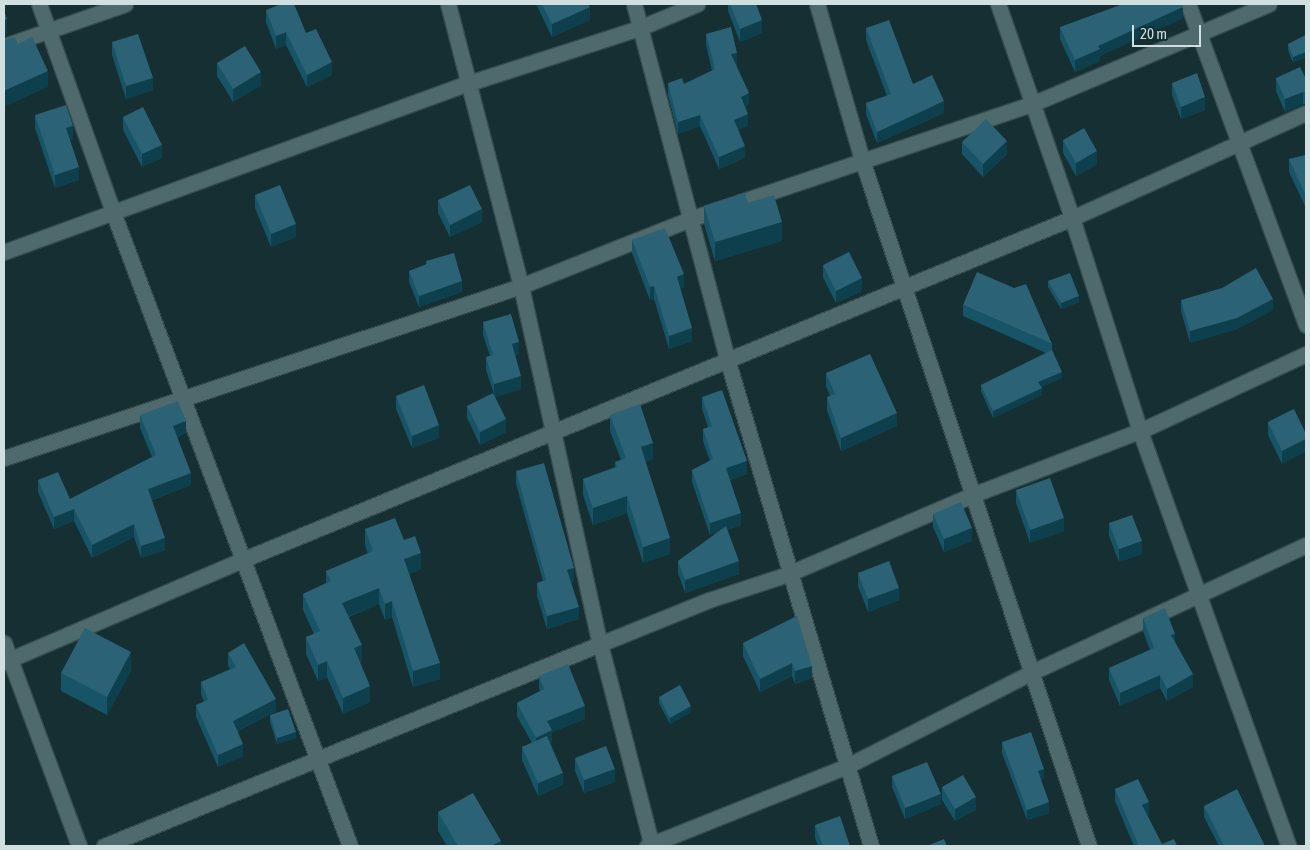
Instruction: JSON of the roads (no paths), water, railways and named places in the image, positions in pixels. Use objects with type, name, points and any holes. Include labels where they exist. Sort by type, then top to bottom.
[{"type":"street","points":[[39,4],[113,212],[242,560],[319,758],[350,846]]},
{"type":"street","points":[[4,46],[125,4]]},
{"type":"street","points":[[448,4],[466,84],[521,286],[555,431],[600,644],[650,846],[846,766],[1030,672],[1306,545]]},
{"type":"street","points":[[634,4],[642,27],[728,362],[788,574],[872,846]]},
{"type":"street","points":[[4,252],[466,84],[642,27],[697,4]]},
{"type":"street","points":[[817,4],[863,163],[1030,672],[1090,846]]},
{"type":"street","points":[[998,4],[1072,218],[1140,431],[1197,596],[1289,846]]},
{"type":"street","points":[[1188,4],[1306,325]]},
{"type":"street","points":[[4,458],[182,397],[521,286],[690,219],[863,163],[1032,104],[1269,4]]},
{"type":"street","points":[[7,661],[242,560],[728,362],[903,286],[1072,218],[1239,141],[1306,113]]},
{"type":"street","points":[[104,846],[709,600],[788,574],[972,495],[1140,431],[1306,354]]},
{"type":"street","points":[[4,643],[7,661],[79,846]]}]
